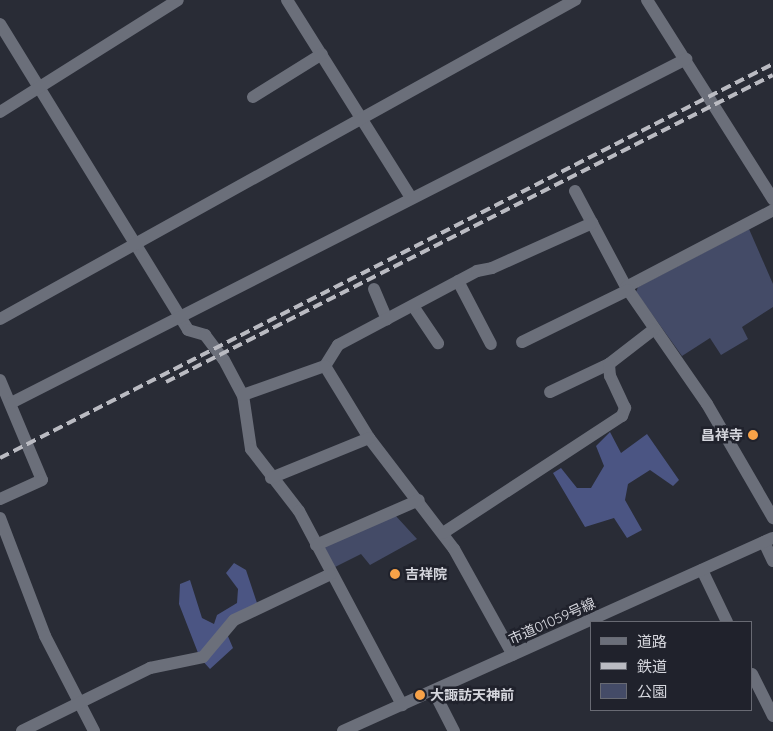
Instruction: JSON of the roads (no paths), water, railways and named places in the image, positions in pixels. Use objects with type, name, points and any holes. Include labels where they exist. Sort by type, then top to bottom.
[{"type":"street","points":[[0,112],[178,0]]},
{"type":"street","points":[[287,0],[364,118],[412,198]]},
{"type":"street","points":[[0,319],[575,0]]},
{"type":"street","points":[[647,0],[773,198]]},
{"type":"street","points":[[0,24],[188,330],[205,335],[216,348],[243,396],[251,449],[271,478],[299,511],[402,705]]},
{"type":"street","points":[[253,97],[322,54]]},
{"type":"street","points":[[11,403],[686,59]]},
{"type":"street","points":[[575,191],[627,288],[653,330],[707,404],[773,518]]},
{"type":"street","points":[[522,342],[773,210]]},
{"type":"street","points":[[243,396],[325,366],[338,345],[458,282],[592,224]]},
{"type":"street","points":[[458,282],[491,344]]},
{"type":"street","points":[[374,289],[387,319]]},
{"type":"street","points":[[412,306],[438,343]]},
{"type":"street","points":[[550,392],[609,364],[653,330]]},
{"type":"street","points":[[443,533],[622,416],[625,408],[610,376],[609,364]]},
{"type":"street","points":[[325,366],[368,438],[419,500],[443,533],[513,655]]},
{"type":"street","points":[[0,380],[42,480],[0,499]]},
{"type":"street","points":[[271,478],[368,438]]},
{"type":"street","points":[[316,545],[419,500]]},
{"type":"street","points":[[0,518],[3,531],[45,636],[94,731]]},
{"type":"street","points":[[768,540],[773,561]]},
{"type":"street","name":"市道01059号線","points":[[343,731],[434,692],[768,540]]},
{"type":"street","points":[[702,570],[727,621]]},
{"type":"street","points":[[22,731],[77,701],[150,668],[203,657],[234,620],[331,574]]},
{"type":"street","points":[[753,676],[773,716]]},
{"type":"street","points":[[434,692],[454,731]]},
{"type":"railway","points":[[0,458],[773,64]]},
{"type":"railway","points":[[166,382],[773,75]]},
{"type":"place","name":"昌祥寺","points":[[753,435]]},
{"type":"place","name":"吉祥院","points":[[395,574]]},
{"type":"place","name":"大諏訪天神前","points":[[420,695]]}]
